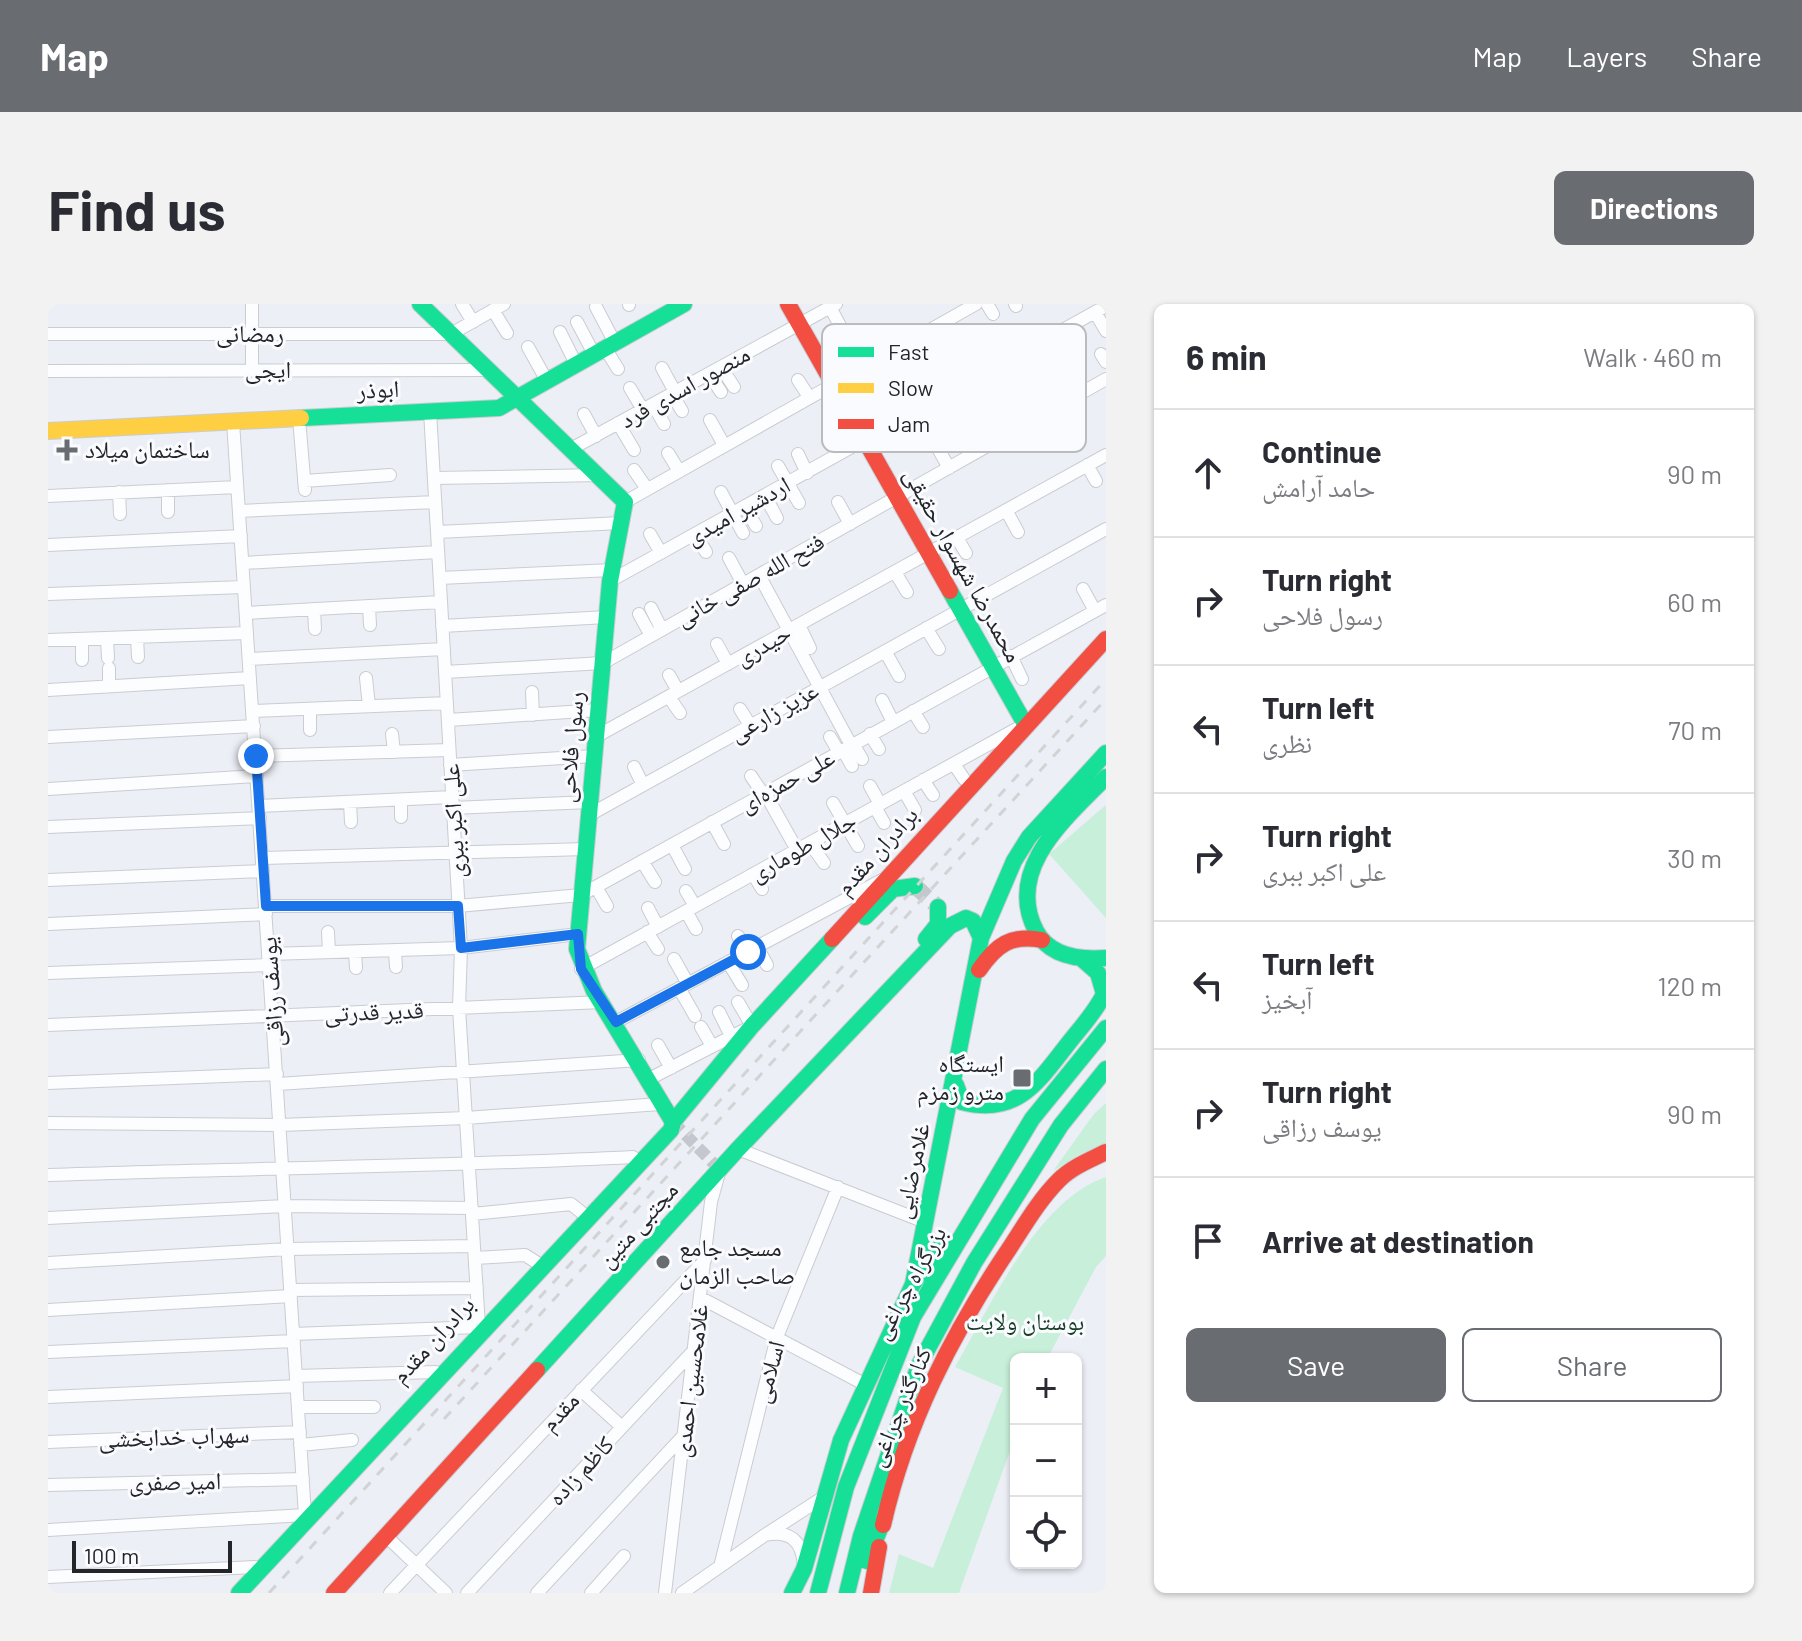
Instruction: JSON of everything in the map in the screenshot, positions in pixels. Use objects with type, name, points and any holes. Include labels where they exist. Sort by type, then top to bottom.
[{"type":"main road","points":[[420,304],[625,502]]},
{"type":"main road","name":"ابوذر","points":[[48,431],[499,408],[684,304]]},
{"type":"main road","name":"محمدرضا شهسوار حقیقی","points":[[788,304],[822,363]]},
{"type":"main road","name":"محمدرضا شهسوار حقیقی","points":[[872,452],[1025,724]]},
{"type":"main road","name":"رسول فلاحی","points":[[625,502],[611,575],[586,849],[588,891],[578,934],[581,969],[639,1060],[660,1104],[673,1122]]},
{"type":"main road","name":"برادران مقدم","points":[[231,1593],[481,1329],[636,1160],[664,1125],[673,1122],[752,1026],[1106,639]]},
{"type":"main road","name":"غلامرضایی","points":[[792,1593],[804,1569],[822,1498],[864,1384],[913,1284],[981,938],[1014,861],[1029,837],[1106,753]]},
{"type":"main road","points":[[1042,940],[1026,910],[1028,874],[1054,833],[1106,777]]},
{"type":"main road","points":[[752,1026],[776,1011],[793,995],[887,893],[898,887],[915,886]]},
{"type":"main road","points":[[815,1066],[821,1050],[932,933],[938,924],[938,907]]},
{"type":"main road","name":"مجتبی متین","points":[[334,1593],[738,1149],[958,920],[973,921],[981,938]]},
{"type":"main road","points":[[975,976],[1000,943],[1025,936],[1042,940],[1055,950],[1082,959],[1106,958]]},
{"type":"main road","points":[[955,1082],[962,1102],[977,1108],[992,1109],[1025,1095],[1102,1000],[1103,983],[1098,973],[1082,959]]},
{"type":"main road","name":"بزرگراه چراغی","points":[[818,1593],[846,1487],[913,1317],[1032,1119],[1106,1028]]},
{"type":"main road","name":"بزرگراه چراغی","points":[[847,1593],[861,1536],[919,1365],[974,1263],[1061,1125],[1106,1069]]},
{"type":"main road","name":"بزرگراه چراغی","points":[[974,1263],[985,1257],[1038,1178],[1106,1090]]},
{"type":"main road","name":"کنارگذر چراغی","points":[[871,1593],[896,1474],[929,1386],[977,1300],[1051,1190],[1078,1165],[1106,1152]]},
{"type":"main road","points":[[913,1284],[996,1176]]},
{"type":"main road","points":[[858,1593],[885,1516]]},
{"type":"main road","name":"برادران مقدم","points":[[239,1593],[257,1569]]},
{"type":"street","points":[[252,304],[252,370]]},
{"type":"street","points":[[462,304],[473,322]]},
{"type":"street","points":[[940,324],[974,305]]},
{"type":"street","name":"منصور اسدی فرد","points":[[571,449],[833,306]]},
{"type":"street","points":[[451,334],[498,307],[507,333]]},
{"type":"street","points":[[596,307],[605,348]]},
{"type":"street","points":[[1101,309],[1106,331]]},
{"type":"street","name":"اردشیر امیدی","points":[[1062,324],[1101,309]]},
{"type":"street","points":[[577,322],[605,348],[618,369]]},
{"type":"street","points":[[560,332],[576,364]]},
{"type":"street","name":"رمضانی","points":[[48,334],[451,334]]},
{"type":"street","points":[[528,347],[547,381]]},
{"type":"street","points":[[662,368],[682,411]]},
{"type":"street","name":"ایجی","points":[[48,371],[487,370]]},
{"type":"street","points":[[715,370],[734,387]]},
{"type":"street","points":[[715,370],[721,392]]},
{"type":"street","points":[[798,380],[809,397]]},
{"type":"street","points":[[630,388],[664,424]]},
{"type":"street","points":[[625,502],[822,389]]},
{"type":"street","name":"علی اکبر ببری","points":[[430,411],[461,948],[459,1008],[481,1329]]},
{"type":"street","points":[[584,414],[596,436]]},
{"type":"street","points":[[299,418],[305,485],[390,475]]},
{"type":"street","points":[[710,420],[724,445]]},
{"type":"street","name":"یوسف رزاقی","points":[[233,422],[306,1517]]},
{"type":"street","points":[[618,423],[634,450]]},
{"type":"street","name":"اردشیر امیدی","points":[[611,575],[661,553],[846,452]]},
{"type":"street","points":[[940,452],[949,468]]},
{"type":"street","name":"فتح الله صفی خانی","points":[[603,663],[977,452]]},
{"type":"street","points":[[668,453],[679,471]]},
{"type":"street","points":[[798,454],[807,473]]},
{"type":"street","name":"حیدری","points":[[597,736],[1106,455]]},
{"type":"street","points":[[1087,465],[1096,481]]},
{"type":"street","points":[[778,466],[799,503]]},
{"type":"street","points":[[634,470],[647,489]]},
{"type":"street","points":[[434,478],[600,475]]},
{"type":"street","points":[[48,496],[237,487]]},
{"type":"street","points":[[168,490],[168,512]]},
{"type":"street","points":[[119,492],[120,514]]},
{"type":"street","points":[[721,492],[743,533]]},
{"type":"street","points":[[765,496],[777,518]]},
{"type":"street","points":[[239,511],[435,502]]},
{"type":"street","points":[[838,502],[850,524]]},
{"type":"street","points":[[745,507],[756,526]]},
{"type":"street","points":[[1006,510],[1018,532]]},
{"type":"street","points":[[437,532],[621,523]]},
{"type":"street","name":"عزیز زارعی","points":[[589,808],[643,785],[1106,529]]},
{"type":"street","points":[[650,534],[661,553]]},
{"type":"street","points":[[695,534],[706,552]]},
{"type":"street","points":[[48,545],[241,536]]},
{"type":"street","points":[[957,538],[966,553]]},
{"type":"street","points":[[243,563],[438,552]]},
{"type":"street","points":[[396,554],[397,570]]},
{"type":"street","points":[[322,558],[322,573]]},
{"type":"street","points":[[729,558],[743,584]]},
{"type":"street","points":[[895,572],[907,592]]},
{"type":"street","points":[[440,578],[611,575]]},
{"type":"street","points":[[759,575],[810,648]]},
{"type":"street","points":[[48,594],[244,587]]},
{"type":"street","points":[[1083,589],[1100,608]]},
{"type":"street","points":[[246,613],[441,602]]},
{"type":"street","points":[[369,606],[370,625]]},
{"type":"street","name":"علی حمزه‌ای","points":[[588,891],[1100,608]]},
{"type":"street","points":[[314,609],[315,629]]},
{"type":"street","points":[[645,611],[656,633]]},
{"type":"street","points":[[442,626],[607,617]]},
{"type":"street","points":[[794,628],[847,748],[857,762]]},
{"type":"street","points":[[926,628],[939,649]]},
{"type":"street","points":[[48,640],[247,633]]},
{"type":"street","points":[[137,637],[138,657]]},
{"type":"street","points":[[107,638],[109,686]]},
{"type":"street","points":[[82,639],[82,660]]},
{"type":"street","points":[[717,644],[728,664]]},
{"type":"street","points":[[249,659],[444,649]]},
{"type":"street","points":[[885,651],[899,676]]},
{"type":"street","points":[[1011,656],[1022,679]]},
{"type":"street","points":[[445,672],[603,663]]},
{"type":"street","points":[[669,675],[680,713]]},
{"type":"street","points":[[48,690],[250,678]]},
{"type":"street","points":[[366,678],[369,706]]},
{"type":"street","points":[[184,682],[185,697]]},
{"type":"street","points":[[532,692],[533,715]]},
{"type":"street","points":[[882,700],[893,722]]},
{"type":"street","points":[[253,711],[447,703]]},
{"type":"street","points":[[310,709],[310,730]]},
{"type":"street","points":[[740,709],[750,725]]},
{"type":"street","points":[[448,720],[599,710]]},
{"type":"street","points":[[913,711],[923,727]]},
{"type":"street","name":"جلال طوماری","points":[[581,969],[1025,724]]},
{"type":"street","points":[[48,737],[120,733],[143,739],[254,726]]},
{"type":"street","points":[[120,733],[120,748]]},
{"type":"street","points":[[392,734],[394,752]]},
{"type":"street","points":[[870,734],[879,749]]},
{"type":"street","points":[[69,736],[70,750]]},
{"type":"street","points":[[830,737],[847,748]]},
{"type":"street","points":[[256,756],[449,750]]},
{"type":"street","points":[[450,765],[594,756]]},
{"type":"street","points":[[954,764],[964,779]]},
{"type":"street","points":[[634,767],[643,785]]},
{"type":"street","points":[[48,789],[192,788],[217,780],[257,776]]},
{"type":"street","points":[[751,776],[797,850]]},
{"type":"street","points":[[217,780],[220,820]]},
{"type":"street","points":[[923,780],[933,795]]},
{"type":"street","points":[[870,786],[884,823]]},
{"type":"street","points":[[904,791],[915,810]]},
{"type":"street","points":[[48,827],[220,820],[260,812],[350,802],[401,800],[589,808]]},
{"type":"street","points":[[401,800],[401,817]]},
{"type":"street","points":[[350,802],[351,822]]},
{"type":"street","points":[[833,803],[858,846]]},
{"type":"street","points":[[712,822],[724,844]]},
{"type":"street","points":[[410,839],[410,855]]},
{"type":"street","points":[[810,843],[824,863]]},
{"type":"street","points":[[672,845],[685,869]]},
{"type":"street","points":[[48,880],[369,861],[410,855],[586,849]]},
{"type":"street","points":[[642,861],[655,882]]},
{"type":"street","points":[[762,889],[766,867]]},
{"type":"street","points":[[616,1022],[684,986],[712,978],[740,950],[780,941],[885,878]]},
{"type":"street","points":[[724,890],[731,902]]},
{"type":"street","points":[[48,924],[266,910],[361,912],[458,906],[588,891],[607,906]]},
{"type":"street","points":[[686,891],[696,929]]},
{"type":"street","points":[[648,908],[658,949]]},
{"type":"street","points":[[328,932],[329,952]]},
{"type":"street","points":[[48,973],[269,960],[329,952],[461,948],[578,934]]},
{"type":"street","points":[[740,950],[767,965]]},
{"type":"street","points":[[740,950],[742,985]]},
{"type":"street","points":[[375,951],[376,967]]},
{"type":"street","points":[[395,951],[396,967]]},
{"type":"street","points":[[355,952],[356,968]]},
{"type":"street","points":[[674,959],[698,1022],[712,1046]]},
{"type":"street","name":"قدیر قدرتی","points":[[48,1025],[603,1002]]},
{"type":"street","points":[[649,1079],[752,1026],[738,1002]]},
{"type":"street","points":[[719,1012],[731,1036]]},
{"type":"street","points":[[658,1045],[671,1068]]},
{"type":"street","points":[[48,1083],[463,1074],[639,1060]]},
{"type":"street","points":[[48,1123],[280,1125],[466,1118],[660,1104]]},
{"type":"street","points":[[738,1149],[925,1222]]},
{"type":"street","points":[[48,1175],[636,1160]]},
{"type":"street","name":"غلامحسین احمدی","points":[[665,1593],[711,1202],[720,1170]]},
{"type":"street","name":"اسلامی","points":[[721,1563],[777,1337],[838,1187]]},
{"type":"street","points":[[48,1218],[285,1206],[472,1211],[571,1204],[584,1214]]},
{"type":"street","points":[[48,1263],[288,1249],[525,1255],[538,1264]]},
{"type":"street","name":"مقدم","points":[[390,1593],[705,1260]]},
{"type":"street","points":[[48,1310],[291,1293],[477,1288]]},
{"type":"street","points":[[701,1298],[864,1384]]},
{"type":"street","points":[[48,1352],[481,1329]]},
{"type":"street","name":"کاظم زاده","points":[[467,1593],[696,1348]]},
{"type":"street","points":[[48,1397],[439,1373]]},
{"type":"street","points":[[581,1390],[622,1427]]},
{"type":"street","points":[[298,1407],[374,1407]]},
{"type":"street","points":[[537,1593],[685,1434]]},
{"type":"street","name":"سهراب خدابخشی","points":[[48,1442],[352,1440]]},
{"type":"street","name":"امیر صفری","points":[[48,1485],[303,1479]]},
{"type":"street","points":[[682,1593],[721,1563],[822,1498]]},
{"type":"street","points":[[48,1530],[306,1517]]},
{"type":"street","points":[[765,1535],[784,1533],[792,1537],[800,1545],[804,1569]]},
{"type":"street","points":[[386,1536],[446,1593]]},
{"type":"street","points":[[591,1593],[624,1556]]},
{"type":"street","points":[[48,1577],[257,1569]]},
{"type":"green space","points":[[1106,805],[1106,918],[1049,854]]},
{"type":"green space","points":[[1106,1103],[1106,1143],[1080,1154],[1053,1171],[1094,1114]]},
{"type":"green space","name":"بوستان ولایت","points":[[1106,1177],[1106,1256],[1096,1267],[1050,1353],[1010,1353],[1010,1451],[959,1593],[889,1593],[899,1554],[933,1568],[1003,1388],[955,1367],[1000,1287],[1037,1231],[1081,1189]]},
{"type":"tunnel","points":[[915,886],[938,907]]},
{"type":"tunnel","points":[[673,1122],[720,1170]]},
{"type":"railway","points":[[269,1593],[1106,679]]},
{"type":"railway","points":[[444,1419],[1106,699]]},
{"type":"traffic: fast","points":[[420,304],[625,502],[610,581],[577,949],[594,991],[673,1122]]},
{"type":"traffic: fast","points":[[301,418],[499,408],[684,304]]},
{"type":"traffic: fast","points":[[950,591],[1025,724]]},
{"type":"traffic: fast","points":[[792,1593],[804,1569],[841,1440],[913,1284],[981,938],[1014,861],[1029,837],[1106,753]]},
{"type":"traffic: fast","points":[[1106,777],[1044,846],[1028,887],[1028,908],[1042,940],[1066,955],[1106,958]]},
{"type":"traffic: fast","points":[[865,917],[893,889],[915,886]]},
{"type":"traffic: fast","points":[[926,939],[938,924],[938,907]]},
{"type":"traffic: fast","points":[[537,1370],[738,1149],[950,926],[966,918],[973,921],[981,938]]},
{"type":"traffic: fast","points":[[239,1593],[671,1130],[673,1122],[752,1026],[832,939]]},
{"type":"traffic: fast","points":[[956,1085],[962,1102],[982,1105],[1013,1099],[1038,1081],[1089,1018],[1104,994],[1098,973],[1082,959]]},
{"type":"traffic: fast","points":[[818,1593],[846,1487],[913,1317],[1032,1119],[1106,1028]]},
{"type":"traffic: fast","points":[[847,1593],[861,1536],[919,1365],[974,1263],[1061,1125],[1106,1069]]},
{"type":"traffic: fast","points":[[913,1284],[941,1246]]},
{"type":"traffic: fast","points":[[867,1561],[885,1516]]},
{"type":"traffic: slow","points":[[48,431],[301,418]]},
{"type":"traffic: jam","points":[[788,304],[822,364]]},
{"type":"traffic: jam","points":[[872,452],[950,591]]},
{"type":"traffic: jam","points":[[832,939],[1106,639]]},
{"type":"traffic: jam","points":[[979,970],[1005,943],[1021,939],[1042,940]]},
{"type":"traffic: jam","points":[[883,1525],[904,1451],[918,1416],[968,1314],[1026,1222],[1052,1188],[1070,1171],[1106,1152]]},
{"type":"traffic: jam","points":[[334,1593],[537,1370]]},
{"type":"traffic: jam","points":[[871,1593],[879,1547]]},
{"type":"place","name":"ساختمان میلاد","points":[[67,450]]},
{"type":"place","name":"ایستگاه مترو زمزم","points":[[1022,1078]]},
{"type":"place","name":"مسجد جامع صاحب الزمان","points":[[663,1262]]},
{"type":"route","points":[[256,756],[266,906],[458,906],[461,948],[578,934],[581,969],[616,1022],[748,952]]}]
